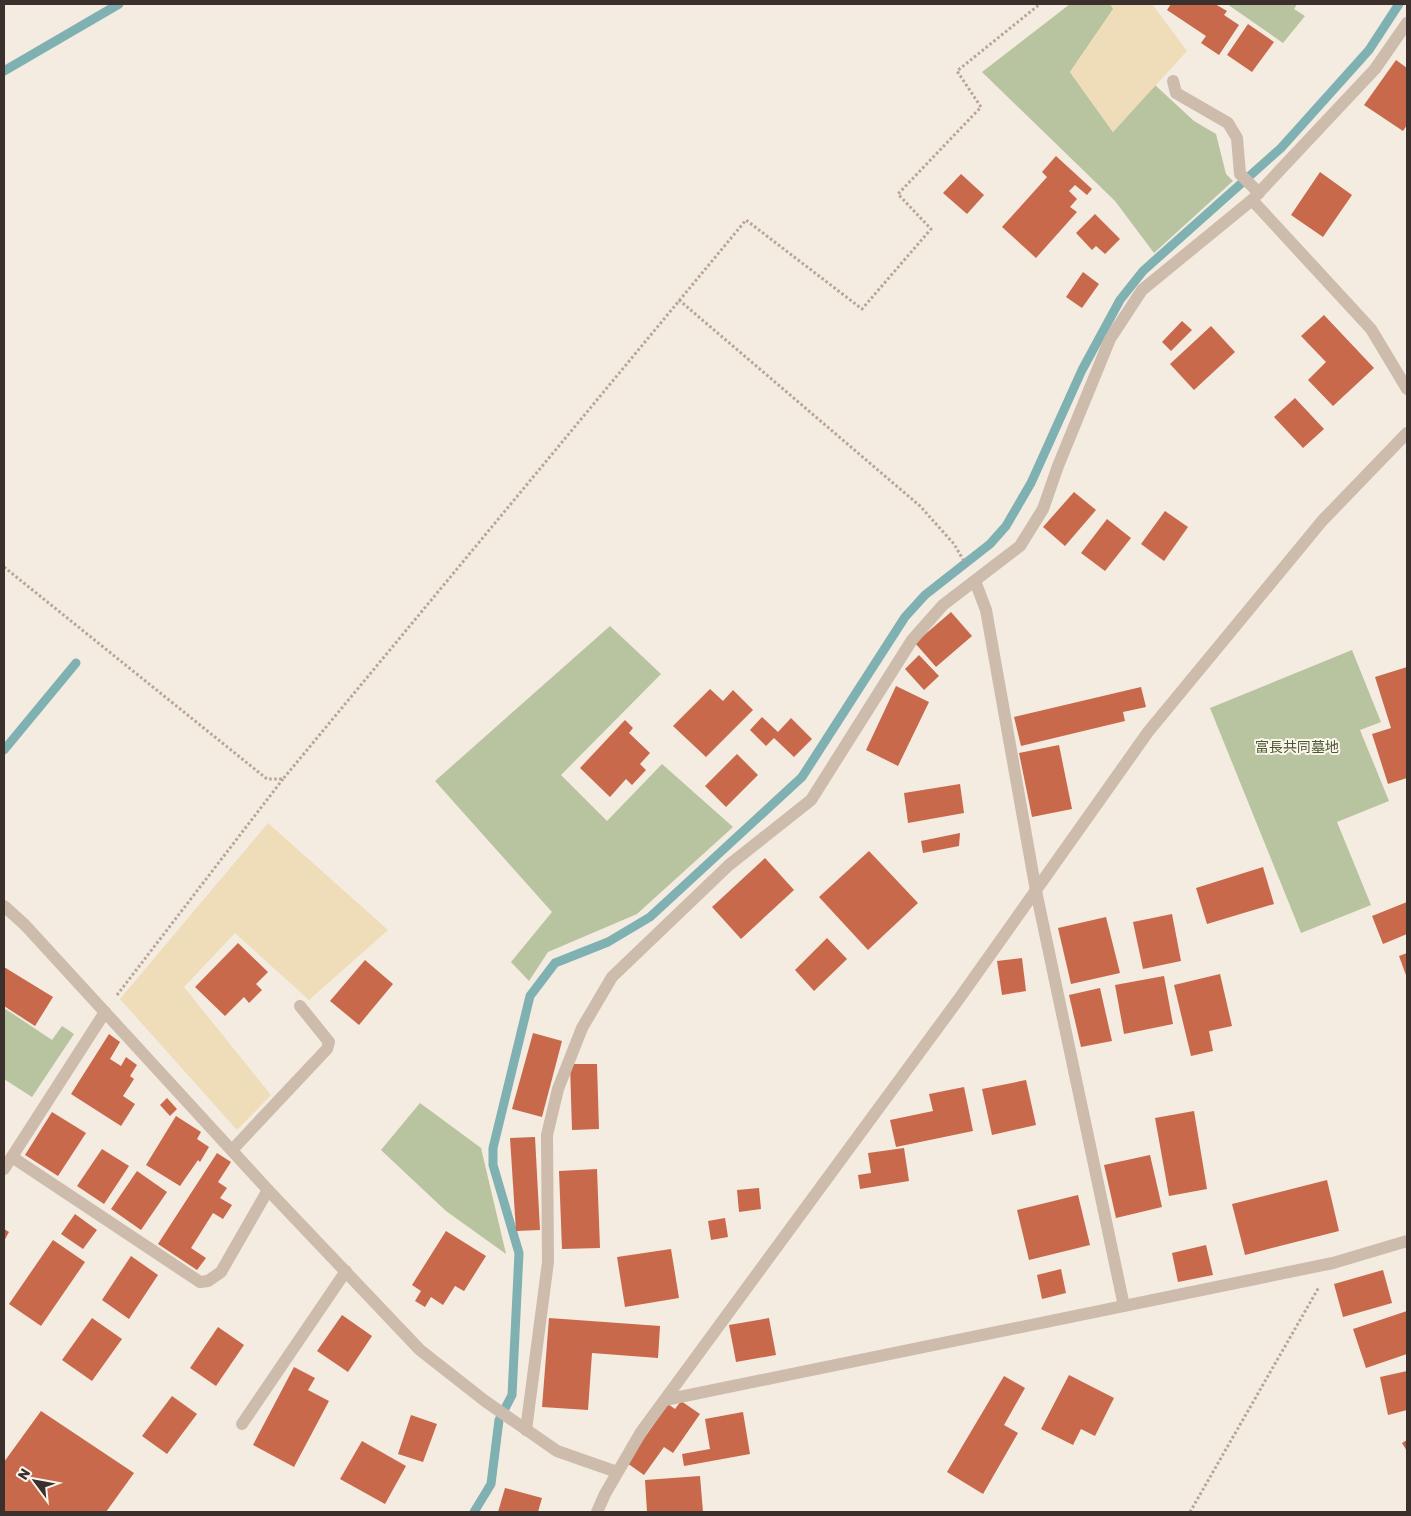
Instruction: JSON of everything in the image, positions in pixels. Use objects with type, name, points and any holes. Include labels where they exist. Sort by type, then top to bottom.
[{"type":"street","points":[[526,1430],[548,1262],[548,1135],[558,1089],[582,1028],[612,977],[730,865],[811,800],[912,640],[943,605],[1020,546],[1043,509],[1058,466],[1110,339],[1142,290],[1256,195],[1375,69],[1407,23]]},
{"type":"street","points":[[1173,81],[1176,93],[1228,122],[1237,138],[1240,174],[1371,329],[1407,389]]},
{"type":"street","points":[[597,1512],[605,1494],[641,1432],[961,996],[1148,732],[1322,521],[1407,433]]},
{"type":"street","points":[[975,581],[986,610],[1036,891],[1124,1306]]},
{"type":"street","points":[[4,906],[25,925],[268,1190],[420,1350],[485,1401],[557,1451],[618,1472]]},
{"type":"street","points":[[232,1150],[327,1049],[329,1042],[300,1006]]},
{"type":"street","points":[[4,1169],[105,1012]]},
{"type":"street","points":[[12,1157],[200,1282],[208,1281],[221,1272],[268,1190]]},
{"type":"street","points":[[664,1400],[1333,1263],[1407,1241]]},
{"type":"street","points":[[242,1424],[346,1271]]},
{"type":"street","points":[[605,1494],[606,1512]]},
{"type":"path","points":[[105,1012],[283,780],[746,220],[862,309],[931,229],[898,194],[981,107],[957,71],[1040,4]]},
{"type":"path","points":[[680,300],[920,506],[955,546]]},
{"type":"path","points":[[4,567],[267,779],[283,780]]},
{"type":"path","points":[[1190,1512],[1333,1263]]},
{"type":"green space","points":[[1070,4],[1110,4],[1114,8],[1070,72],[1113,132],[1155,85],[1194,121],[1216,134],[1226,174],[1233,181],[1154,253],[1115,201],[982,72]]},
{"type":"green space","points":[[1227,4],[1297,4],[1294,9],[1305,16],[1283,43]]},
{"type":"green space","points":[[610,626],[661,674],[561,775],[607,821],[662,764],[733,827],[637,914],[548,952],[529,981],[511,962],[552,912],[435,781]]},
{"type":"green space","name":"富長共同墓地","points":[[1352,650],[1381,722],[1360,730],[1389,801],[1337,822],[1371,905],[1301,933],[1210,708]]},
{"type":"green space","points":[[4,1008],[52,1040],[62,1026],[74,1034],[32,1097],[4,1079]]},
{"type":"green space","points":[[420,1103],[481,1148],[506,1254],[446,1211],[381,1150]]},
{"type":"sand","points":[[1110,4],[1152,4],[1187,51],[1113,132],[1070,72],[1113,9]]},
{"type":"sand","points":[[268,823],[388,930],[309,1000],[235,933],[184,987],[271,1095],[237,1130],[120,999]]},
{"type":"building","points":[[1171,4],[1215,4],[1227,11],[1224,15],[1239,25],[1219,55],[1201,43],[1206,36],[1167,10]]},
{"type":"building","points":[[1248,24],[1274,42],[1252,72],[1227,55]]},
{"type":"building","points":[[1396,60],[1407,68],[1407,125],[1403,131],[1364,105]]},
{"type":"building","points":[[1056,156],[1092,189],[1087,195],[1075,185],[1069,191],[1077,199],[1070,207],[1077,212],[1036,258],[1002,227],[1047,177],[1042,172]]},
{"type":"building","points":[[1320,172],[1352,195],[1323,237],[1291,215]]},
{"type":"building","points":[[961,174],[984,195],[967,214],[943,193]]},
{"type":"building","points":[[1095,214],[1120,239],[1105,254],[1096,246],[1092,250],[1076,233]]},
{"type":"building","points":[[1083,272],[1099,284],[1082,308],[1066,297]]},
{"type":"building","points":[[1324,315],[1374,368],[1333,406],[1308,380],[1326,362],[1301,336]]},
{"type":"building","points":[[1182,321],[1192,330],[1171,351],[1162,342]]},
{"type":"building","points":[[1211,326],[1235,352],[1194,390],[1170,364]]},
{"type":"building","points":[[1295,398],[1324,429],[1303,448],[1274,417]]},
{"type":"building","points":[[1074,492],[1096,510],[1065,546],[1043,527]]},
{"type":"building","points":[[1165,511],[1188,527],[1164,561],[1141,544]]},
{"type":"building","points":[[1107,519],[1131,538],[1105,571],[1081,553]]},
{"type":"building","points":[[951,612],[972,636],[936,667],[915,643]]},
{"type":"building","points":[[919,655],[939,676],[924,690],[905,669]]},
{"type":"building","points":[[1407,667],[1407,778],[1388,784],[1372,734],[1391,728],[1375,677]]},
{"type":"building","points":[[896,686],[929,702],[898,766],[866,750]]},
{"type":"building","points":[[1141,687],[1146,707],[1123,712],[1125,721],[1021,746],[1014,717]]},
{"type":"building","points":[[710,689],[723,701],[733,690],[753,710],[706,757],[673,726]]},
{"type":"building","points":[[762,717],[778,732],[791,718],[812,739],[794,757],[774,738],[766,746],[750,730]]},
{"type":"building","points":[[625,720],[633,728],[629,733],[650,753],[640,764],[646,770],[632,785],[626,779],[610,797],[580,768]]},
{"type":"building","points":[[1059,745],[1072,809],[1032,817],[1019,753]]},
{"type":"building","points":[[737,754],[758,775],[726,807],[705,786]]},
{"type":"building","points":[[960,784],[964,813],[908,823],[904,793]]},
{"type":"building","points":[[960,833],[959,846],[923,853],[921,841]]},
{"type":"building","points":[[869,851],[918,903],[868,950],[819,897]]},
{"type":"building","points":[[765,858],[794,890],[741,939],[712,907]]},
{"type":"building","points":[[1263,867],[1274,904],[1207,924],[1196,888]]},
{"type":"building","points":[[1407,902],[1407,934],[1383,944],[1372,916]]},
{"type":"building","points":[[1172,914],[1181,961],[1143,969],[1133,922]]},
{"type":"building","points":[[1106,917],[1120,973],[1071,984],[1058,928]]},
{"type":"building","points":[[827,938],[847,959],[814,991],[795,970]]},
{"type":"building","points":[[238,943],[268,972],[256,984],[262,990],[249,1003],[244,997],[225,1016],[195,987]]},
{"type":"building","points":[[1407,953],[1407,978],[1399,956]]},
{"type":"building","points":[[1022,958],[1026,991],[1002,995],[997,961]]},
{"type":"building","points":[[365,960],[393,984],[359,1025],[330,1001]]},
{"type":"building","points":[[4,967],[53,997],[35,1026],[4,1006]]},
{"type":"building","points":[[1220,974],[1232,1026],[1209,1031],[1213,1051],[1191,1056],[1174,985]]},
{"type":"building","points":[[1164,976],[1173,1024],[1124,1034],[1115,985]]},
{"type":"building","points":[[1100,988],[1112,1041],[1081,1047],[1069,995]]},
{"type":"building","points":[[533,1033],[562,1041],[542,1117],[512,1109]]},
{"type":"building","points":[[109,1034],[120,1042],[110,1059],[121,1066],[126,1057],[137,1065],[130,1076],[134,1079],[123,1096],[135,1104],[121,1126],[71,1094]]},
{"type":"building","points":[[570,1064],[597,1064],[599,1129],[572,1130]]},
{"type":"building","points":[[1026,1080],[1036,1125],[992,1135],[982,1089]]},
{"type":"building","points":[[964,1087],[973,1131],[896,1147],[890,1120],[933,1111],[929,1094]]},
{"type":"building","points":[[167,1098],[177,1109],[170,1116],[160,1105]]},
{"type":"building","points":[[1194,1111],[1207,1189],[1169,1196],[1155,1118]]},
{"type":"building","points":[[52,1112],[86,1133],[58,1176],[25,1155]]},
{"type":"building","points":[[176,1116],[201,1132],[197,1139],[209,1147],[200,1162],[198,1160],[180,1186],[146,1165]]},
{"type":"building","points":[[535,1137],[540,1230],[516,1231],[510,1138]]},
{"type":"building","points":[[904,1148],[909,1181],[860,1189],[858,1175],[871,1173],[868,1153]]},
{"type":"building","points":[[102,1149],[129,1166],[104,1204],[77,1186]]},
{"type":"building","points":[[217,1153],[231,1162],[218,1182],[227,1188],[220,1198],[232,1205],[223,1219],[213,1213],[191,1248],[206,1258],[197,1270],[158,1244]]},
{"type":"building","points":[[1150,1155],[1162,1207],[1116,1218],[1104,1165]]},
{"type":"building","points":[[597,1169],[600,1248],[562,1249],[559,1171]]},
{"type":"building","points":[[137,1171],[167,1192],[141,1230],[111,1209]]},
{"type":"building","points":[[1327,1180],[1339,1231],[1245,1255],[1232,1204]]},
{"type":"building","points":[[759,1188],[761,1209],[739,1212],[737,1190]]},
{"type":"building","points":[[1078,1195],[1090,1245],[1029,1260],[1017,1210]]},
{"type":"building","points":[[75,1214],[97,1230],[83,1249],[61,1234]]},
{"type":"building","points":[[725,1218],[728,1237],[711,1240],[708,1221]]},
{"type":"building","points":[[4,1229],[9,1232],[4,1241]]},
{"type":"building","points":[[446,1231],[486,1256],[464,1291],[455,1286],[443,1305],[431,1297],[425,1307],[415,1301],[421,1291],[412,1285]]},
{"type":"building","points":[[53,1240],[85,1262],[41,1326],[9,1304]]},
{"type":"building","points":[[1206,1245],[1213,1275],[1178,1282],[1172,1253]]},
{"type":"building","points":[[671,1249],[679,1298],[625,1307],[617,1257]]},
{"type":"building","points":[[131,1256],[158,1275],[129,1319],[102,1300]]},
{"type":"building","points":[[1061,1269],[1066,1293],[1042,1299],[1037,1275]]},
{"type":"building","points":[[1383,1270],[1392,1303],[1343,1317],[1334,1284]]},
{"type":"building","points":[[1407,1311],[1407,1354],[1366,1368],[1353,1329]]},
{"type":"building","points":[[342,1315],[372,1336],[348,1372],[317,1351]]},
{"type":"building","points":[[92,1318],[122,1339],[92,1381],[62,1360]]},
{"type":"building","points":[[549,1318],[660,1326],[658,1358],[592,1353],[588,1410],[542,1407]]},
{"type":"building","points":[[769,1318],[776,1355],[736,1362],[729,1325]]},
{"type":"building","points":[[218,1327],[244,1345],[216,1386],[190,1368]]},
{"type":"building","points":[[294,1367],[315,1378],[308,1390],[329,1401],[294,1467],[253,1445]]},
{"type":"building","points":[[1407,1371],[1407,1410],[1388,1415],[1380,1377]]},
{"type":"building","points":[[1069,1375],[1114,1398],[1095,1436],[1081,1429],[1073,1445],[1041,1429]]},
{"type":"building","points":[[1004,1376],[1025,1388],[1004,1425],[1018,1433],[983,1494],[947,1472]]},
{"type":"building","points":[[172,1396],[197,1414],[167,1454],[142,1436]]},
{"type":"building","points":[[681,1401],[700,1414],[673,1453],[664,1447],[644,1475],[627,1463],[668,1404],[675,1409]]},
{"type":"building","points":[[41,1411],[134,1473],[106,1512],[4,1512],[4,1462]]},
{"type":"building","points":[[743,1412],[750,1454],[684,1466],[682,1454],[710,1449],[705,1419]]},
{"type":"building","points":[[411,1415],[437,1424],[423,1462],[398,1454]]},
{"type":"building","points":[[1407,1440],[1407,1451],[1402,1443]]},
{"type":"building","points":[[362,1441],[406,1466],[385,1504],[340,1479]]},
{"type":"building","points":[[700,1476],[703,1512],[647,1512],[645,1480]]},
{"type":"building","points":[[505,1488],[542,1498],[538,1512],[498,1512]]},
{"type":"waterway","points":[[4,71],[119,4]]},
{"type":"waterway","points":[[474,1512],[491,1484],[499,1420],[512,1395],[519,1253],[493,1165],[493,1148],[530,996],[555,963],[608,942],[650,917],[802,777],[905,617],[925,595],[990,544],[1006,526],[1031,483],[1082,370],[1120,300],[1143,271],[1281,148],[1369,50],[1399,4]]},
{"type":"waterway","points":[[4,750],[76,663]]}]
